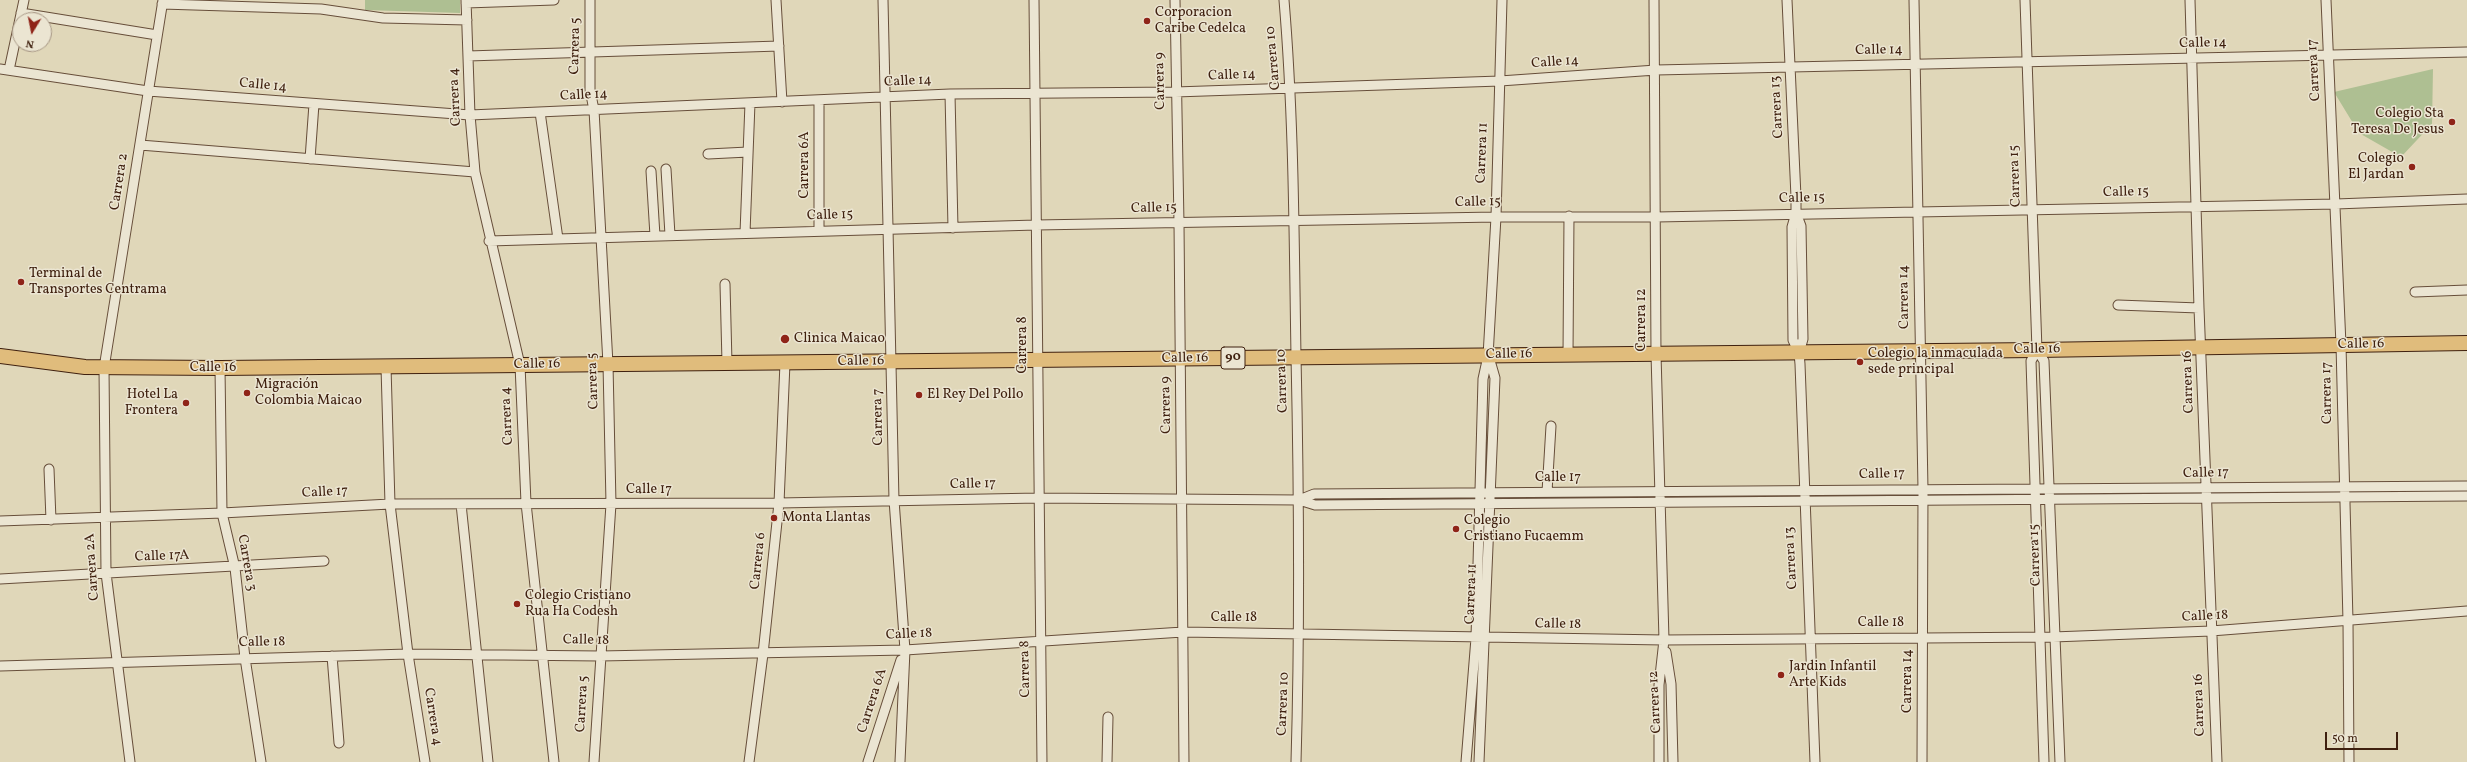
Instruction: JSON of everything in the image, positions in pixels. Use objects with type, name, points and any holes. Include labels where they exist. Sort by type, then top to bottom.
[{"type":"highway","name":"Calle 16","points":[[0,356],[104,368],[220,368],[1920,352],[2467,343]]},
{"type":"street","points":[[21,12],[24,0]]},
{"type":"street","points":[[466,2],[554,0]]},
{"type":"street","name":"Carrera 5","points":[[590,0],[590,90],[594,110],[602,237],[608,364],[611,504],[594,762]]},
{"type":"street","points":[[776,0],[782,102]]},
{"type":"street","name":"Carrera 7","points":[[883,0],[890,228],[894,500],[905,650],[900,762]]},
{"type":"street","name":"Carrera 8","points":[[1034,0],[1038,498],[1042,762]]},
{"type":"street","name":"Carrera 9","points":[[1175,0],[1175,92],[1179,223],[1184,632],[1184,762]]},
{"type":"street","name":"Carrera 10","points":[[1284,0],[1291,88],[1295,221],[1299,500],[1299,633],[1296,762]]},
{"type":"street","name":"Carrera 11","points":[[1479,762],[1480,638],[1485,504],[1483,379],[1488,356],[1496,217],[1502,0]]},
{"type":"street","name":"Carrera 12","points":[[1654,0],[1656,70],[1656,354],[1664,640],[1659,685],[1659,762]]},
{"type":"street","name":"Carrera 13","points":[[1788,0],[1796,213],[1801,226],[1803,339],[1799,353],[1815,762]]},
{"type":"street","name":"Carrera 14","points":[[1914,0],[1923,489],[1922,762]]},
{"type":"street","name":"Carrera 15","points":[[2025,0],[2030,209],[2037,350],[2044,361],[2053,637],[2060,762]]},
{"type":"street","name":"Carrera 16","points":[[2190,0],[2198,205],[2199,308],[2217,762]]},
{"type":"street","name":"Carrera 17","points":[[2326,0],[2341,345],[2348,621],[2349,762]]},
{"type":"street","points":[[162,2],[321,9],[383,18],[467,20]]},
{"type":"street","name":"Carrera 2","points":[[104,368],[162,2]]},
{"type":"street","name":"Carrera 4","points":[[466,2],[470,115],[475,172],[489,241],[520,365],[526,503],[544,655],[554,762]]},
{"type":"street","points":[[52,18],[157,35]]},
{"type":"street","points":[[4,69],[12,43]]},
{"type":"street","points":[[468,56],[779,46]]},
{"type":"street","name":"Calle 14","points":[[4,69],[148,91],[470,115],[950,94],[1034,92],[1175,92],[1500,81],[1656,70],[2467,52]]},
{"type":"street","points":[[950,94],[953,228]]},
{"type":"street","name":"Carrera 6A","points":[[819,100],[819,231]]},
{"type":"street","points":[[745,233],[750,103]]},
{"type":"street","points":[[310,159],[314,104]]},
{"type":"street","points":[[540,112],[558,239]]},
{"type":"street","points":[[140,145],[475,172]]},
{"type":"street","points":[[708,154],[748,152]]},
{"type":"street","points":[[666,170],[670,235]]},
{"type":"street","points":[[650,171],[654,236]]},
{"type":"street","name":"Calle 15","points":[[489,241],[890,228],[1496,217],[1656,217],[2198,205],[2336,204],[2467,199]]},
{"type":"street","points":[[1568,355],[1569,216]]},
{"type":"street","points":[[725,284],[727,363]]},
{"type":"street","points":[[2414,292],[2467,290]]},
{"type":"street","points":[[2118,305],[2199,308]]},
{"type":"street","name":"Carrera 15","points":[[2037,350],[2031,361],[2044,762]]},
{"type":"street","name":"Carrera 6","points":[[749,762],[763,654],[779,503],[785,363]]},
{"type":"street","name":"Carrera 4","points":[[386,366],[390,504],[408,654],[425,762]]},
{"type":"street","name":"Carrera 2A","points":[[104,368],[104,518],[106,573],[130,762]]},
{"type":"street","name":"Carrera 3","points":[[220,368],[222,513],[235,568],[244,658],[260,762]]},
{"type":"street","points":[[1547,492],[1551,426]]},
{"type":"street","points":[[49,469],[51,520]]},
{"type":"street","name":"Calle 17","points":[[1299,500],[1314,494],[2467,486]]},
{"type":"street","name":"Calle 17","points":[[0,521],[222,513],[390,504],[779,503],[1038,498],[1299,500],[1315,505],[1923,500],[2035,501],[2467,496]]},
{"type":"street","points":[[461,504],[488,762]]},
{"type":"street","name":"Calle 17A","points":[[0,579],[235,568],[324,561]]},
{"type":"street","name":"Calle 18","points":[[0,666],[408,654],[477,656],[600,656],[763,654],[905,650],[1040,640],[1184,632],[1664,640],[2053,637],[2211,631],[2467,611]]},
{"type":"street","name":"Carrera 11","points":[[1466,762],[1480,638]]},
{"type":"street","name":"Carrera 12","points":[[1664,640],[1671,684],[1672,762]]},
{"type":"street","name":"Carrera 6A","points":[[868,762],[905,650]]},
{"type":"street","points":[[332,656],[338,743]]},
{"type":"street","points":[[1107,762],[1108,717]]},
{"type":"green space","points":[[365,0],[460,0],[460,13],[365,10]]},
{"type":"green space","points":[[2433,69],[2432,124],[2401,157],[2359,133],[2334,92]]},
{"type":"place","name":"Corporacion Caribe Cedelca","points":[[1147,21]]},
{"type":"place","name":"Colegio Sta Teresa De Jesus","points":[[2452,122]]},
{"type":"place","name":"Colegio El Jardan","points":[[2412,167]]},
{"type":"place","name":"Terminal de Transportes Centrama","points":[[21,282]]},
{"type":"place","name":"Clinica Maicao","points":[[785,339]]},
{"type":"place","name":"Colegio la inmaculada sede principal","points":[[1860,362]]},
{"type":"place","name":"Migración Colombia Maicao","points":[[247,393]]},
{"type":"place","name":"El Rey Del Pollo","points":[[919,395]]},
{"type":"place","name":"Hotel La Frontera","points":[[186,403]]},
{"type":"place","name":"Monta Llantas","points":[[774,518]]},
{"type":"place","name":"Colegio Cristiano Fucaemm","points":[[1456,529]]},
{"type":"place","name":"Colegio Cristiano Rua Ha Codesh","points":[[517,604]]},
{"type":"place","name":"Jardin Infantil Arte Kids","points":[[1781,675]]}]
